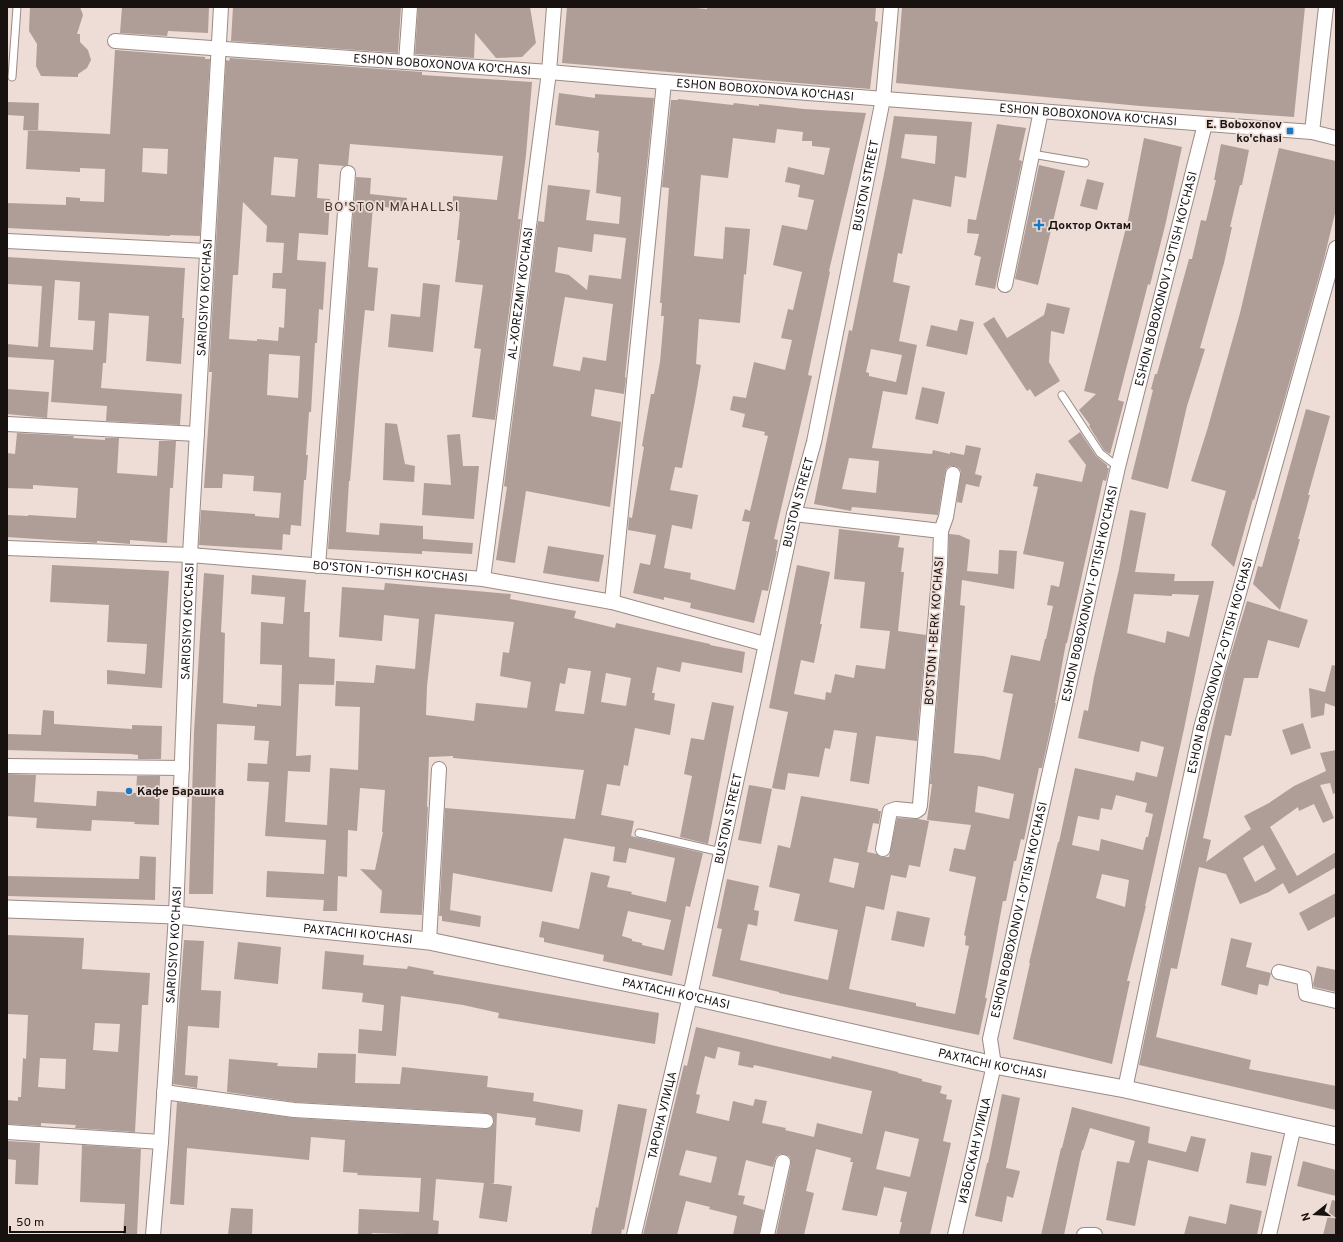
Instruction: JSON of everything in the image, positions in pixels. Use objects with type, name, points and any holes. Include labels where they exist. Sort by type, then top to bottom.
[{"type":"street","name":"SARIOSIYO KO'CHASI","points":[[153,1235],[161,1142],[176,915],[190,555],[221,7]]},
{"type":"street","points":[[406,62],[410,7]]},
{"type":"street","name":"AL-XOREZMIY KO'CHASI","points":[[483,579],[549,72],[554,7]]},
{"type":"street","name":"BUSTON STREET","points":[[690,996],[794,514],[814,442],[882,99],[891,7]]},
{"type":"street","points":[[1312,132],[1326,7]]},
{"type":"street","name":"ESHON BOBOXONOVA KO'CHASI","points":[[116,40],[549,72],[1312,132],[1336,138]]},
{"type":"street","points":[[612,602],[664,82]]},
{"type":"street","points":[[1005,285],[1041,111]]},
{"type":"street","name":"ESHON BOBOXONOV 1-O'TISH KO'CHASI","points":[[994,1066],[990,1039],[1118,467],[1205,124]]},
{"type":"street","points":[[318,566],[348,173]]},
{"type":"street","points":[[7,241],[207,251]]},
{"type":"street","name":"ESHON BOBOXONOV 2-O'TISH KO'CHASI","points":[[1125,1089],[1200,728],[1336,248]]},
{"type":"street","points":[[7,424],[197,434]]},
{"type":"street","points":[[794,514],[941,532],[946,517],[953,474]]},
{"type":"street","name":"BO'STON 1-BERK KO'CHASI","points":[[883,849],[890,811],[896,809],[916,811],[919,809],[920,805],[940,565],[941,532]]},
{"type":"street","name":"BO'STON 1-O'TISH KO'CHASI","points":[[7,548],[190,555],[483,579],[612,602],[765,644]]},
{"type":"street","points":[[7,766],[182,768]]},
{"type":"street","points":[[429,941],[439,769]]},
{"type":"street","name":"PAXTACHI KO'CHASI","points":[[7,909],[176,915],[429,941],[690,996],[994,1066],[1125,1089],[1336,1136]]},
{"type":"street","points":[[1279,972],[1304,978],[1306,994],[1336,1001]]},
{"type":"street","name":"ТАРОНА УЛИЦА","points":[[634,1235],[690,996]]},
{"type":"street","name":"ИЗБОСКАН УЛИЦА","points":[[955,1235],[994,1066]]},
{"type":"street","points":[[164,1092],[294,1110],[486,1122]]},
{"type":"street","points":[[1269,1235],[1294,1126]]},
{"type":"street","points":[[7,1132],[161,1142]]},
{"type":"street","points":[[767,1235],[783,1162]]},
{"type":"street","points":[[1084,1235],[1095,1235]]},
{"type":"lane","points":[[12,77],[17,7]]},
{"type":"lane","points":[[1032,154],[1085,163]]},
{"type":"lane","points":[[1062,395],[1100,453],[1118,467]]},
{"type":"lane","points":[[639,833],[721,852]]},
{"type":"building","points":[[30,7],[80,7],[83,15],[77,34],[80,34],[80,42],[88,50],[91,60],[87,68],[78,74],[78,77],[41,76],[36,66],[37,44],[29,31]]},
{"type":"building","points":[[122,7],[209,7],[208,33],[168,31],[167,36],[120,33]]},
{"type":"building","points":[[233,7],[401,7],[398,53],[231,41]]},
{"type":"building","points":[[418,7],[530,7],[536,43],[522,57],[496,58],[475,33],[474,58],[415,54]]},
{"type":"building","points":[[567,7],[685,7],[707,9],[707,7],[876,7],[875,21],[878,22],[870,89],[562,63]]},
{"type":"building","points":[[902,7],[1305,7],[1294,117],[1140,106],[896,83]]},
{"type":"building","points":[[115,50],[205,57],[205,59],[210,59],[200,236],[170,236],[7,228],[7,203],[66,205],[66,197],[80,198],[80,201],[104,202],[105,169],[80,168],[80,172],[26,169],[28,130],[110,134]],"holes":[[[143,148],[168,149],[167,174],[142,172]]]},
{"type":"building","points":[[230,58],[422,72],[422,75],[532,82],[526,155],[518,219],[521,219],[495,420],[472,417],[481,349],[474,348],[483,285],[455,282],[460,240],[457,240],[460,212],[452,211],[453,196],[497,200],[503,156],[350,144],[348,165],[319,164],[317,198],[330,199],[328,235],[299,233],[297,260],[326,262],[323,310],[319,309],[317,343],[315,343],[311,412],[309,412],[306,455],[308,455],[306,480],[304,480],[301,526],[291,525],[290,535],[283,534],[282,550],[199,545],[201,510],[255,514],[255,516],[279,518],[281,493],[253,491],[254,476],[223,474],[222,488],[204,488],[212,372],[209,372],[226,60],[229,61]],"holes":[[[274,157],[298,159],[295,197],[271,195]],[[243,202],[267,226],[266,242],[284,243],[282,273],[273,273],[272,288],[286,289],[284,328],[279,327],[278,341],[229,339],[233,275],[238,275]],[[269,354],[300,356],[298,398],[267,395]]]},
{"type":"building","points":[[559,93],[595,98],[595,94],[654,98],[624,394],[595,389],[591,416],[621,422],[610,507],[526,491],[515,563],[496,560],[507,487],[504,486],[538,221],[544,222],[548,185],[590,190],[586,220],[619,224],[621,197],[596,193],[599,131],[555,125]],"holes":[[[594,234],[626,238],[621,279],[589,275],[587,290],[569,275],[555,272],[558,247],[592,252]],[[565,297],[613,304],[606,361],[583,357],[580,371],[553,366]]]},
{"type":"building","points":[[671,100],[733,105],[734,103],[759,106],[759,104],[804,109],[866,113],[829,271],[808,375],[812,376],[774,539],[778,540],[777,551],[768,591],[762,590],[754,623],[690,608],[691,603],[664,597],[664,600],[633,593],[640,563],[650,565],[656,535],[628,530],[629,517],[632,518],[651,394],[654,394],[660,362],[664,316],[661,316],[662,303],[660,303],[669,188],[662,187]],"holes":[[[777,129],[803,132],[802,141],[812,141],[812,146],[830,148],[824,175],[788,167],[785,182],[800,185],[798,197],[814,200],[807,230],[782,225],[773,265],[802,272],[793,310],[788,309],[781,338],[792,340],[785,370],[754,362],[746,398],[733,396],[730,410],[745,414],[742,427],[765,432],[764,435],[768,436],[750,511],[745,509],[742,521],[750,522],[735,590],[690,579],[691,573],[664,568],[672,525],[692,529],[698,495],[670,490],[675,467],[682,468],[695,401],[701,365],[696,364],[699,319],[740,323],[744,274],[746,275],[750,229],[725,227],[723,259],[694,256],[701,175],[728,178],[733,138],[775,143]]]},
{"type":"building","points":[[7,102],[39,103],[38,131],[23,130],[24,116],[7,115]]},
{"type":"building","points":[[894,116],[972,122],[966,178],[955,176],[951,207],[913,199],[902,254],[898,253],[893,282],[910,286],[899,341],[917,345],[907,395],[883,391],[872,448],[932,454],[933,450],[950,454],[950,452],[964,455],[966,445],[981,448],[975,474],[982,476],[979,487],[966,484],[962,503],[957,502],[961,471],[955,466],[950,466],[946,469],[945,473],[938,515],[852,507],[851,511],[814,504],[849,330],[852,331],[886,164]],"holes":[[[905,134],[937,136],[935,164],[901,158]],[[871,349],[902,355],[896,382],[869,376],[869,373],[866,372]],[[849,458],[879,461],[876,493],[842,489]]]},
{"type":"building","points":[[997,124],[1026,128],[1019,160],[1022,161],[995,289],[975,285],[981,257],[974,255],[979,234],[967,233],[968,219],[976,220]]},
{"type":"building","points":[[1144,138],[1182,147],[1165,226],[1150,285],[1148,284],[1118,400],[1124,402],[1110,454],[1104,450],[1089,426],[1090,425],[1079,410],[1096,394],[1084,391],[1128,220]]},
{"type":"building","points":[[1221,144],[1249,150],[1242,185],[1240,185],[1230,227],[1232,227],[1224,263],[1200,348],[1205,349],[1187,406],[1168,489],[1131,479],[1153,390],[1151,389],[1155,374],[1157,374],[1189,259],[1192,259],[1201,220],[1206,221],[1216,180],[1214,180]]},
{"type":"building","points":[[1279,148],[1336,161],[1336,209],[1324,259],[1284,401],[1254,500],[1253,499],[1234,567],[1211,545],[1226,491],[1191,481],[1240,313]]},
{"type":"building","name":"Доктор Октам","points":[[1039,165],[1065,171],[1038,285],[1015,279]]},
{"type":"building","points":[[356,177],[371,178],[370,194],[407,198],[406,209],[373,206],[368,267],[378,268],[374,311],[365,310],[349,481],[346,532],[379,535],[380,523],[423,526],[423,539],[473,543],[472,554],[422,551],[422,554],[328,549]]},
{"type":"building","points":[[1087,179],[1104,183],[1097,210],[1080,206]]},
{"type":"building","points":[[7,257],[185,268],[181,364],[146,361],[149,316],[109,313],[106,363],[103,363],[101,388],[182,394],[180,425],[106,421],[107,406],[51,402],[54,360],[7,357],[7,344],[38,347],[42,286],[7,284]],"holes":[[[55,280],[80,282],[78,320],[95,321],[93,350],[50,347]]]},
{"type":"building","points":[[423,283],[440,285],[433,352],[388,347],[391,314],[420,317]]},
{"type":"building","points":[[1047,303],[1070,308],[1064,334],[1051,331],[1049,362],[1060,381],[1035,397],[1030,389],[1027,391],[983,324],[994,317],[1007,338],[1044,315]]},
{"type":"building","points":[[960,319],[974,322],[967,355],[926,346],[931,325],[957,331]]},
{"type":"building","points":[[922,387],[945,392],[938,424],[915,419]]},
{"type":"building","points":[[7,389],[49,392],[47,418],[7,414]]},
{"type":"building","points":[[1306,409],[1330,416],[1308,495],[1310,495],[1298,539],[1300,539],[1280,610],[1253,584],[1258,566],[1262,567]]},
{"type":"building","points":[[385,423],[397,424],[405,464],[415,466],[414,482],[383,480]]},
{"type":"building","points":[[1080,432],[1096,456],[1107,465],[1107,468],[1109,468],[1106,481],[1103,480],[1066,643],[1056,703],[1042,768],[1039,768],[1024,840],[1021,839],[1016,861],[1014,861],[1006,901],[1003,901],[985,998],[987,998],[979,1035],[779,993],[712,976],[722,929],[717,928],[727,879],[759,886],[754,910],[759,911],[757,926],[748,924],[740,960],[828,980],[838,930],[794,921],[800,894],[769,887],[778,845],[790,848],[801,796],[878,809],[878,811],[881,811],[879,824],[873,823],[867,852],[877,854],[881,857],[889,857],[897,818],[929,821],[920,867],[909,865],[906,878],[891,875],[884,910],[866,906],[849,989],[916,1003],[916,1006],[955,1014],[969,946],[965,945],[966,936],[964,935],[976,877],[949,871],[954,848],[965,850],[971,825],[927,820],[932,784],[930,784],[948,566],[949,534],[959,535],[970,540],[967,571],[998,574],[999,550],[1017,551],[1014,589],[962,580],[960,605],[965,606],[954,753],[983,756],[1000,760],[1013,694],[1003,692],[1011,655],[1040,661],[1053,606],[1047,605],[1051,585],[1059,587],[1064,562],[1023,554],[1038,487],[1033,486],[1036,473],[1082,482],[1086,465],[1068,441]],"holes":[[[978,786],[1014,794],[1009,819],[975,812]],[[834,858],[859,863],[854,888],[829,882]]]},
{"type":"building","points":[[17,433],[74,436],[73,438],[105,440],[105,438],[119,438],[117,473],[157,476],[159,441],[176,441],[173,488],[170,488],[167,543],[130,540],[130,544],[97,541],[97,543],[7,537],[7,515],[76,518],[78,488],[33,485],[33,489],[7,488],[7,453],[15,454]]},
{"type":"building","points":[[460,434],[463,466],[479,466],[474,519],[422,515],[424,483],[451,485],[447,435]]},
{"type":"building","points":[[1130,510],[1146,513],[1135,572],[1175,574],[1174,581],[1214,581],[1146,906],[1127,981],[1130,981],[1112,1064],[1013,1039],[1029,963],[1059,842],[1075,768],[1134,781],[1136,772],[1157,777],[1164,747],[1141,741],[1139,752],[1078,738],[1084,710],[1088,711],[1094,677],[1119,569]],"holes":[[[1134,594],[1172,596],[1172,594],[1199,595],[1189,637],[1167,631],[1165,643],[1127,633]],[[1116,795],[1147,803],[1145,812],[1153,814],[1148,837],[1146,837],[1143,850],[1101,839],[1099,851],[1072,845],[1078,816],[1099,820],[1101,808],[1112,810]],[[1102,874],[1129,880],[1125,907],[1096,898]]]},
{"type":"building","points":[[839,529],[900,536],[898,547],[904,548],[901,572],[904,572],[898,631],[926,635],[917,741],[876,736],[869,784],[850,781],[857,733],[834,730],[830,749],[825,748],[819,777],[788,773],[785,790],[772,788],[788,712],[769,708],[797,565],[830,572],[814,663],[801,660],[794,694],[825,700],[826,692],[831,693],[835,674],[854,678],[856,665],[885,669],[890,631],[860,628],[865,582],[834,579]]},
{"type":"building","points":[[548,546],[604,555],[599,582],[543,573]]},
{"type":"building","points":[[52,565],[169,571],[162,688],[107,684],[107,670],[145,674],[147,644],[107,642],[109,605],[50,602]]},
{"type":"building","points":[[204,573],[224,575],[221,632],[225,633],[223,703],[257,707],[257,704],[281,706],[282,665],[260,664],[261,622],[283,624],[285,597],[251,594],[252,575],[306,580],[304,612],[310,612],[309,657],[335,659],[334,685],[299,684],[296,756],[311,755],[310,772],[288,771],[285,822],[327,825],[330,768],[358,770],[360,707],[335,706],[336,681],[374,683],[376,665],[415,669],[419,619],[384,615],[382,641],[339,637],[342,587],[384,590],[385,583],[511,594],[510,599],[576,611],[574,618],[615,628],[616,623],[745,652],[742,673],[682,662],[680,672],[657,667],[652,693],[655,693],[654,700],[675,704],[670,735],[635,728],[628,766],[624,765],[620,786],[607,784],[601,815],[634,821],[631,836],[703,853],[690,907],[686,906],[672,976],[603,961],[604,955],[544,942],[544,938],[539,937],[542,921],[579,929],[591,872],[610,876],[607,887],[632,892],[631,894],[666,902],[675,858],[629,848],[626,863],[613,861],[615,847],[564,838],[552,892],[453,873],[450,910],[481,916],[480,927],[442,921],[442,916],[439,916],[445,808],[575,819],[584,770],[453,758],[453,756],[429,757],[428,807],[422,915],[380,913],[382,891],[360,869],[375,870],[383,832],[385,790],[360,788],[357,831],[348,830],[347,877],[338,876],[337,911],[323,911],[324,900],[266,897],[267,871],[324,874],[326,840],[265,836],[269,782],[247,781],[248,763],[267,764],[269,741],[254,740],[255,726],[217,724],[213,894],[189,894],[194,732]],"holes":[[[435,614],[514,622],[509,653],[503,652],[500,676],[531,682],[527,708],[476,703],[474,721],[426,715],[427,686]],[[568,668],[591,671],[584,714],[555,711],[560,683],[565,684]],[[606,673],[631,678],[626,706],[601,702]],[[628,911],[671,920],[664,950],[642,945],[642,943],[632,941],[632,939],[622,936]]]},
{"type":"building","points":[[1247,601],[1308,620],[1299,648],[1268,640],[1258,678],[1244,678],[1231,736],[1225,735],[1203,838],[1211,840],[1206,862],[1251,829],[1244,816],[1269,803],[1294,786],[1326,771],[1320,753],[1336,750],[1336,793],[1333,794],[1330,783],[1320,785],[1334,818],[1323,823],[1314,804],[1299,811],[1298,807],[1270,827],[1297,876],[1336,852],[1336,867],[1289,894],[1283,883],[1269,892],[1240,904],[1226,874],[1199,867],[1177,969],[1171,968],[1156,1037],[1251,1060],[1249,1069],[1336,1086],[1336,1110],[1139,1065],[1177,883],[1225,674]],"holes":[[[1263,845],[1276,869],[1255,882],[1243,858]]]},
{"type":"building","points":[[1332,665],[1336,666],[1336,707],[1325,703],[1324,715],[1311,718],[1309,688],[1325,692]]},
{"type":"building","points":[[712,702],[734,706],[708,844],[680,837],[692,776],[684,774],[691,738],[704,740]]},
{"type":"building","points":[[43,710],[54,711],[54,724],[132,729],[132,725],[162,726],[161,759],[138,759],[138,755],[131,754],[7,750],[7,734],[41,735]]},
{"type":"building","points":[[1303,723],[1311,748],[1291,755],[1282,730]]},
{"type":"building","points":[[7,774],[36,775],[34,802],[96,806],[97,791],[136,793],[137,776],[160,776],[159,825],[134,824],[135,822],[92,820],[91,831],[36,828],[37,818],[7,816]]},
{"type":"building","points":[[749,785],[772,789],[761,844],[738,840]]},
{"type":"building","points":[[140,856],[156,857],[155,900],[7,896],[7,876],[139,879]]},
{"type":"building","points":[[1336,893],[1336,916],[1308,931],[1299,913]]},
{"type":"building","points":[[897,911],[930,918],[924,947],[891,940]]},
{"type":"building","points":[[7,935],[84,938],[82,969],[150,973],[148,1005],[142,1005],[135,1132],[75,1128],[76,1125],[41,1123],[41,1126],[7,1124],[7,1100],[18,1101],[18,1097],[21,1097],[23,1058],[26,1059],[28,1015],[7,1014]],"holes":[[[95,1023],[120,1024],[118,1052],[93,1050]],[[40,1058],[66,1059],[65,1089],[38,1087]]]},
{"type":"building","points":[[1231,938],[1252,943],[1246,967],[1271,973],[1268,986],[1259,984],[1257,995],[1221,985]]},
{"type":"building","points":[[184,940],[204,941],[201,990],[221,991],[219,1028],[188,1026],[185,1075],[198,1076],[197,1088],[173,1084]]},
{"type":"building","points":[[238,942],[281,947],[278,984],[234,979]]},
{"type":"building","points":[[325,951],[364,955],[363,965],[407,969],[408,966],[434,971],[433,974],[659,1013],[655,1044],[498,1018],[499,1013],[463,1005],[401,996],[396,1056],[358,1053],[359,1029],[382,1031],[384,1005],[362,1002],[363,993],[322,989]]},
{"type":"building","points":[[1317,966],[1336,970],[1336,992],[1314,987],[1313,984]]},
{"type":"building","points":[[696,1027],[831,1059],[832,1056],[898,1072],[922,1079],[922,1081],[942,1086],[940,1093],[947,1095],[946,1099],[952,1100],[943,1141],[951,1143],[930,1235],[899,1235],[902,1222],[900,1222],[907,1192],[884,1187],[877,1216],[842,1210],[853,1162],[850,1162],[851,1158],[816,1149],[806,1191],[814,1193],[804,1235],[776,1235],[791,1164],[789,1156],[780,1154],[776,1157],[773,1167],[746,1160],[738,1195],[745,1196],[743,1204],[764,1210],[759,1235],[733,1235],[737,1216],[686,1201],[677,1235],[643,1235],[684,1065],[687,1066]],"holes":[[[718,1047],[740,1052],[738,1065],[753,1068],[754,1065],[872,1091],[862,1134],[817,1123],[814,1137],[785,1130],[786,1128],[762,1123],[767,1101],[755,1099],[753,1106],[733,1101],[729,1121],[696,1113],[700,1095],[696,1094],[705,1056],[715,1059]],[[885,1131],[919,1139],[910,1177],[876,1169]],[[686,1150],[717,1157],[711,1183],[679,1175]]]},
{"type":"building","points":[[318,1053],[356,1054],[355,1083],[400,1084],[402,1067],[488,1076],[487,1087],[534,1093],[533,1101],[583,1110],[580,1132],[535,1125],[536,1118],[497,1113],[494,1184],[512,1186],[507,1222],[479,1218],[484,1183],[436,1179],[433,1220],[439,1221],[438,1235],[372,1233],[372,1235],[358,1235],[359,1209],[419,1212],[421,1178],[357,1175],[358,1173],[343,1172],[345,1140],[311,1137],[309,1160],[187,1148],[184,1205],[170,1204],[177,1102],[294,1118],[486,1129],[493,1125],[493,1117],[486,1113],[295,1102],[227,1092],[229,1059],[278,1063],[277,1066],[317,1068]]},
{"type":"building","points":[[1002,1094],[1020,1098],[1006,1168],[1020,1171],[1013,1198],[1007,1196],[1002,1222],[975,1216],[988,1163]]},
{"type":"building","points":[[618,1104],[647,1109],[624,1230],[622,1229],[621,1235],[591,1235],[596,1207],[598,1208]]},
{"type":"building","points":[[1072,1107],[1150,1127],[1148,1143],[1186,1152],[1191,1136],[1206,1139],[1198,1172],[1148,1160],[1135,1226],[1106,1220],[1117,1161],[1129,1163],[1135,1141],[1090,1128],[1082,1150],[1064,1235],[1041,1235]]},
{"type":"building","points":[[7,1141],[40,1143],[38,1185],[15,1184],[16,1160],[7,1159]]},
{"type":"building","points":[[82,1145],[141,1149],[137,1235],[123,1235],[125,1204],[80,1202]]},
{"type":"building","points":[[1251,1152],[1272,1156],[1266,1186],[1246,1183]]},
{"type":"building","points":[[1303,1161],[1336,1170],[1336,1196],[1297,1186]]},
{"type":"building","points":[[1332,1200],[1336,1201],[1336,1235],[1323,1235]]},
{"type":"building","points":[[1230,1204],[1262,1211],[1257,1235],[1184,1235],[1189,1216],[1226,1224]]},
{"type":"building","points":[[231,1208],[253,1209],[252,1235],[228,1235]]},
{"type":"place","name":"E. Boboxonov ko'chasi","points":[[1290,131]]},
{"type":"place","name":"Доктор Октам","points":[[1039,225]]},
{"type":"place","name":"Кафе Барашка","points":[[129,791]]},
{"type":"district","name":"BO'STON MAHALLSI","points":[[392,206]]}]
